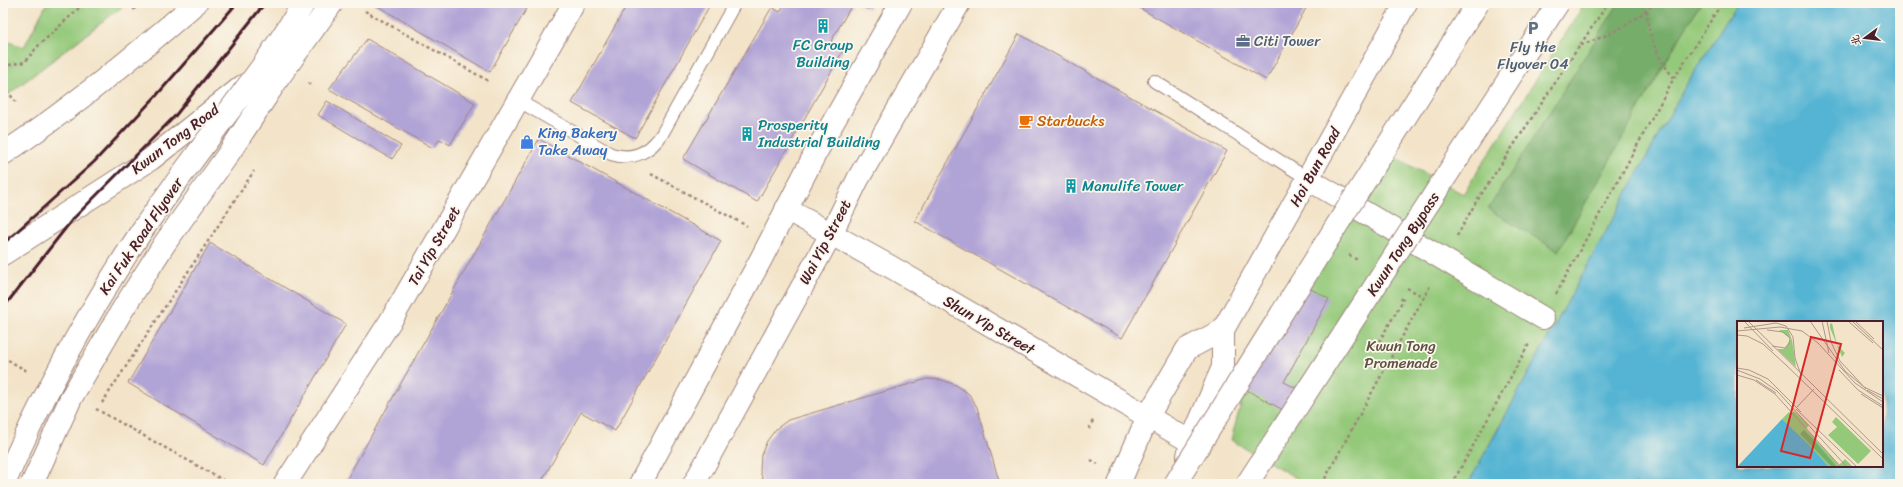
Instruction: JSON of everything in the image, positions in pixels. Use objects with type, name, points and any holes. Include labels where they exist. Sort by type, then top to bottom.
[{"type":"main road","points":[[3,154],[80,100],[196,3]]},
{"type":"main road","name":"Kai Fuk Road Flyover","points":[[4,484],[33,420],[96,302],[203,144],[262,67],[304,3]]},
{"type":"main road","name":"Kai Fuk Road Flyover","points":[[32,484],[71,398],[121,312],[165,243],[227,156],[279,77],[331,3]]},
{"type":"main road","name":"Kwun Tong Road","points":[[3,254],[71,212],[151,159],[232,96],[301,34],[331,3]]},
{"type":"main road","name":"Tai Yip Street","points":[[285,484],[394,317],[574,3]]},
{"type":"main road","points":[[640,484],[815,154],[900,3]]},
{"type":"main road","name":"Wai Yip Street","points":[[694,484],[831,234],[874,150],[959,3]]},
{"type":"main road","name":"Hoi Bun Road","points":[[1181,484],[1191,442],[1223,367],[1223,330],[1406,3]]},
{"type":"main road","points":[[1175,484],[1342,216],[1478,3]]},
{"type":"main road","name":"Kwun Tong Bypass","points":[[1247,484],[1558,3]]},
{"type":"main road","points":[[1308,179],[1543,318]]},
{"type":"main road","name":"Shun Yip Street","points":[[786,209],[1191,442]]},
{"type":"main road","points":[[1119,484],[1148,416],[1187,349],[1223,330]]},
{"type":"lane","points":[[518,101],[611,154],[619,157],[632,157],[644,153],[654,145],[735,3]]},
{"type":"lane","points":[[1154,81],[1308,179]]},
{"type":"path","points":[[3,66],[25,62],[38,47],[77,10],[82,3]]},
{"type":"path","points":[[130,3],[135,10]]},
{"type":"path","points":[[1580,45],[1601,38],[1625,26],[1654,3]]},
{"type":"path","points":[[1452,484],[1674,78],[1722,3]]},
{"type":"path","points":[[1647,10],[1650,34],[1655,50],[1663,65],[1674,78]]},
{"type":"path","points":[[365,11],[490,82]]},
{"type":"path","points":[[3,86],[16,102]]},
{"type":"path","points":[[619,157],[754,230]]},
{"type":"path","points":[[98,410],[254,171]]},
{"type":"path","points":[[1409,289],[1424,297]]},
{"type":"path","points":[[3,357],[30,372]]},
{"type":"path","points":[[91,407],[230,484]]},
{"type":"green space","points":[[47,3],[127,3],[5,97],[3,95],[3,40],[24,47]]},
{"type":"green space","name":"Kwun Tong Promenade","points":[[1585,3],[1738,3],[1686,85],[1468,484],[1295,484],[1298,479],[1231,440],[1245,389],[1381,150],[1463,194]]},
{"type":"green space","points":[[1619,3],[1701,3],[1684,30],[1558,251],[1488,209]]},
{"type":"water","points":[[1738,3],[1900,3],[1900,484],[1468,484],[1686,85]]},
{"type":"building","points":[[530,3],[490,72],[374,4]]},
{"type":"building","points":[[628,3],[711,3],[635,138],[572,103]]},
{"type":"building","points":[[785,3],[853,3],[831,41],[844,49],[757,202],[683,159],[772,7],[780,12]]},
{"type":"building","points":[[857,3],[871,3],[868,9]]},
{"type":"building","name":"Citi Tower","points":[[1131,3],[1309,3],[1266,80]]},
{"type":"building","name":"Manulife Tower","points":[[1019,34],[1227,151],[1122,338],[915,221]]},
{"type":"building","points":[[367,39],[475,103],[450,145],[440,139],[433,148],[329,89]]},
{"type":"building","points":[[327,101],[401,146],[392,159],[318,115]]},
{"type":"building","points":[[539,139],[721,241],[615,431],[581,412],[540,484],[344,484]]},
{"type":"building","points":[[210,243],[346,324],[264,465],[128,383]]},
{"type":"building","points":[[1302,284],[1329,299],[1284,382],[1304,392],[1292,415],[1245,389]]},
{"type":"building","points":[[927,379],[942,380],[956,385],[969,394],[977,407],[1000,484],[764,484],[760,471],[761,455],[767,441],[776,429],[788,420]]},
{"type":"railway","points":[[3,244],[94,162],[156,96],[237,3]]},
{"type":"railway","points":[[3,308],[72,220],[175,116],[265,3]]},
{"type":"place","name":"FC Group Building","points":[[823,26]]},
{"type":"place","name":"Fly the Flyover 04","points":[[1533,28]]},
{"type":"place","name":"Citi Tower","points":[[1243,41]]},
{"type":"place","name":"Starbucks","points":[[1026,121]]},
{"type":"place","name":"Prosperity Industrial Building","points":[[747,134]]},
{"type":"place","name":"King Bakery Take Away","points":[[527,142]]},
{"type":"place","name":"Manulife Tower","points":[[1071,186]]}]
